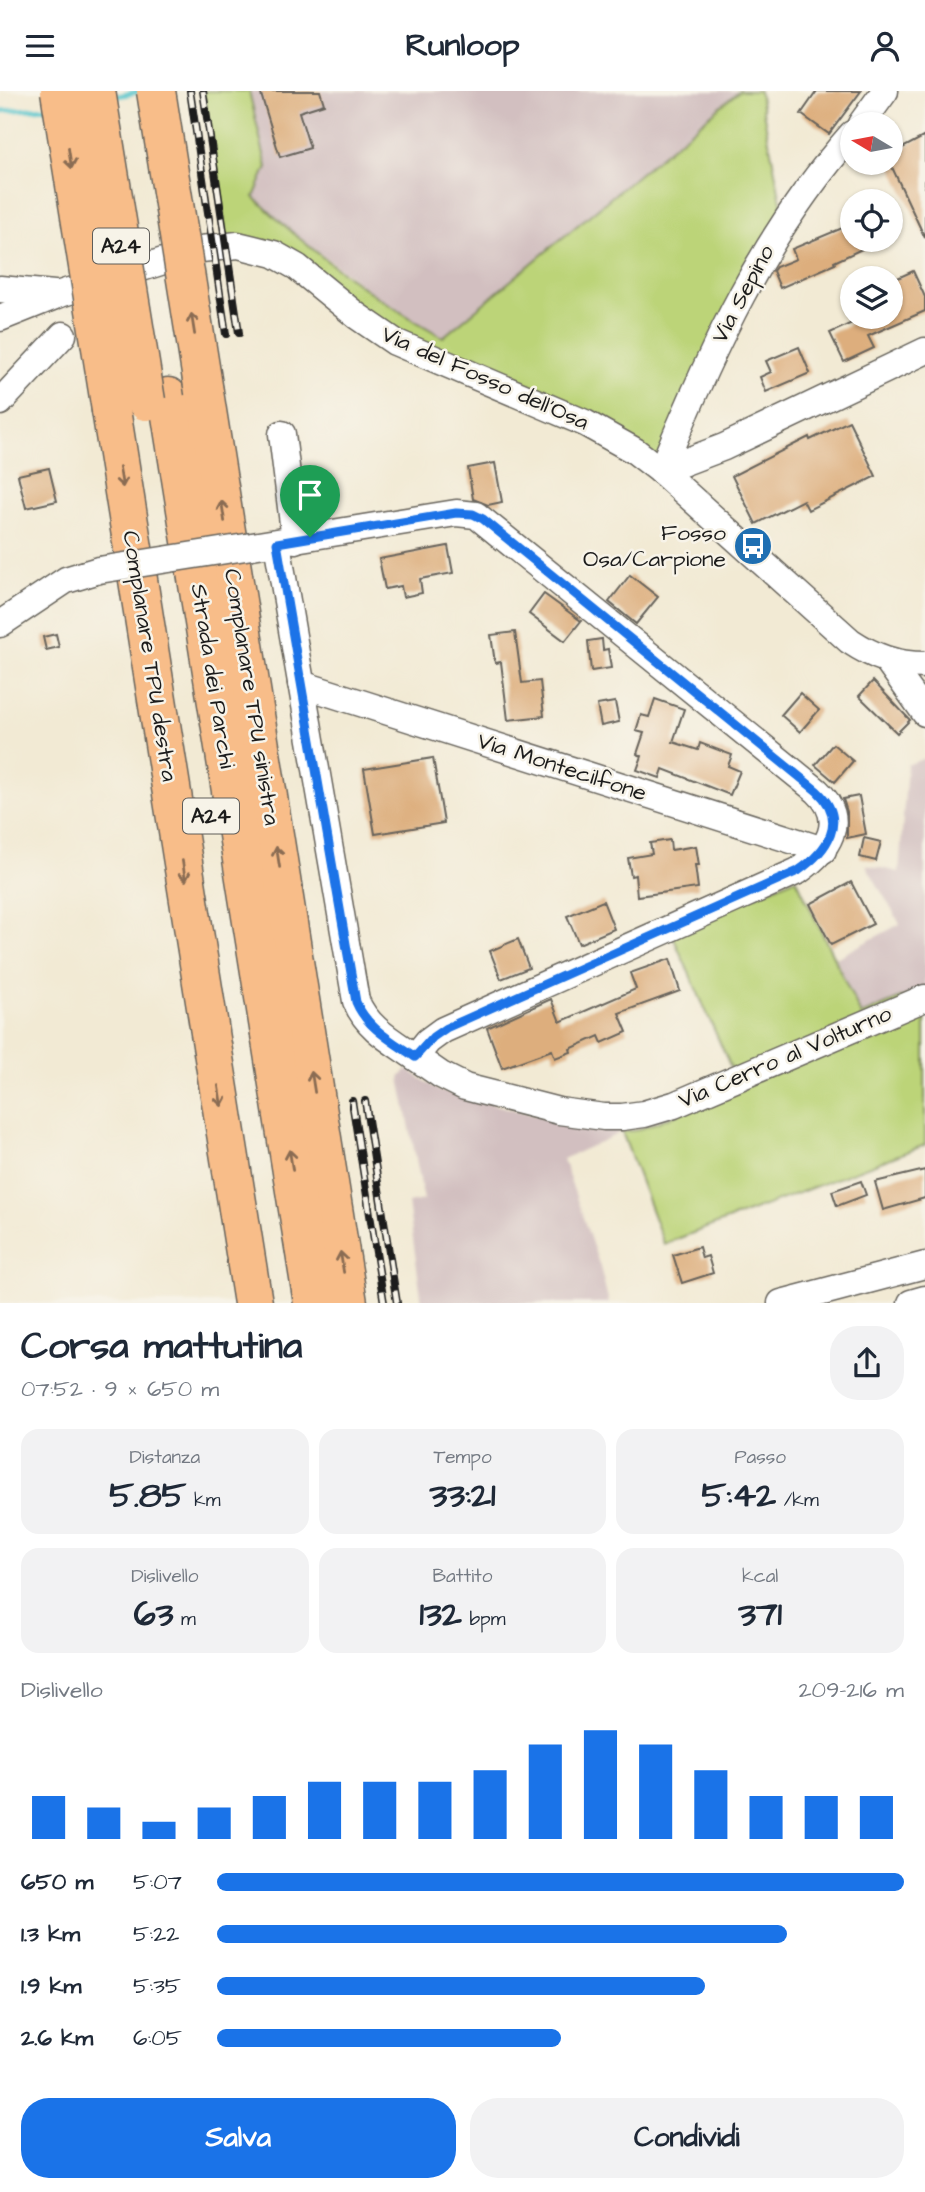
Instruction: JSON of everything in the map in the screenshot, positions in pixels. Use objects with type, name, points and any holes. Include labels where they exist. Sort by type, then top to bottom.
[{"type":"highway","points":[[60,91],[157,400]]},
{"type":"highway","name":"Strada dei Parchi","points":[[96,91],[157,400],[289,1229],[313,1303]]},
{"type":"highway","name":"Strada dei Parchi","points":[[120,91],[157,400]]},
{"type":"highway","name":"Complanare TPU sinistra","points":[[156,91],[157,400],[289,1229],[348,1303]]},
{"type":"highway","points":[[253,1303],[289,1229]]},
{"type":"highway","name":"Strada dei Parchi","points":[[288,1303],[289,1229]]},
{"type":"street","points":[[869,112],[884,91]]},
{"type":"street","name":"Via Sepino","points":[[661,471],[717,341],[761,259],[801,197],[840,149]]},
{"type":"street","name":"Via del Fosso dell'Osa","points":[[1,316],[60,294],[205,249],[238,245],[267,251],[297,267],[395,342],[585,423],[624,445],[661,471],[844,636],[869,653],[887,660],[925,665]]},
{"type":"street","points":[[0,268],[8,290],[60,294]]},
{"type":"street","points":[[0,402],[63,335]]},
{"type":"street","points":[[661,471],[724,447],[925,351]]},
{"type":"street","name":"Via Cerro al Volturno","points":[[282,434],[274,543],[356,1002],[373,1028],[449,1080],[465,1087],[551,1110],[604,1117],[644,1114],[674,1105],[925,998]]},
{"type":"street","points":[[0,624],[66,580],[99,570],[469,513],[480,517],[821,794],[829,806],[833,823],[823,850],[812,862],[790,876],[443,1030],[415,1057]]},
{"type":"street","points":[[887,660],[925,713]]},
{"type":"street","name":"Via Montecilfone","points":[[301,684],[823,850]]},
{"type":"street","points":[[781,1303],[925,1265]]},
{"type":"street","points":[[911,1303],[925,1299]]},
{"type":"shaded area","points":[[249,91],[739,91],[443,338],[397,311],[284,226],[254,197],[267,167]]},
{"type":"shaded area","points":[[925,758],[925,988],[861,1015],[836,958],[900,924],[866,865],[899,872],[907,765]]},
{"type":"shaded area","points":[[407,1069],[439,1091],[548,1118],[622,1132],[563,1159],[600,1267],[609,1303],[422,1303],[408,1203],[424,1200],[400,1078]]},
{"type":"green space","points":[[203,91],[249,91],[267,167],[254,197],[298,237],[344,273],[443,337],[739,91],[759,91],[785,221],[661,471],[448,364],[303,272],[228,245]]},
{"type":"green space","points":[[796,878],[861,1015],[925,988],[925,1145],[664,1244],[622,1132],[638,1130],[740,1088],[671,932]]},
{"type":"building","points":[[260,91],[320,91],[324,104],[299,112],[310,148],[280,157]]},
{"type":"building","points":[[817,91],[861,91],[845,112],[840,112],[840,119],[829,134],[801,114]]},
{"type":"building","points":[[925,136],[925,238],[896,175],[903,175],[903,148]]},
{"type":"building","points":[[840,229],[840,252],[855,252],[780,288],[773,271],[776,267],[796,259],[792,249]]},
{"type":"building","points":[[913,271],[925,297],[925,311],[903,321],[903,276]]},
{"type":"building","points":[[840,328],[884,329],[868,336],[874,348],[844,362],[830,333]]},
{"type":"building","points":[[799,347],[810,373],[766,392],[760,377],[771,372],[766,361]]},
{"type":"building","points":[[849,421],[876,476],[808,510],[803,500],[756,524],[732,476],[809,437],[810,440]]},
{"type":"building","points":[[495,463],[502,502],[488,505],[473,499],[468,468]]},
{"type":"building","points":[[49,468],[57,501],[26,508],[18,475]]},
{"type":"building","points":[[448,546],[453,573],[420,579],[422,593],[403,597],[401,586],[385,589],[379,559]]},
{"type":"building","points":[[630,575],[658,597],[636,624],[609,602]]},
{"type":"building","points":[[544,594],[581,621],[565,641],[529,614]]},
{"type":"building","points":[[515,632],[522,683],[540,681],[544,716],[508,720],[501,662],[495,663],[491,635]]},
{"type":"building","points":[[56,634],[59,647],[46,650],[43,637]]},
{"type":"building","points":[[602,639],[603,650],[608,649],[611,668],[591,671],[588,641]]},
{"type":"building","points":[[873,681],[910,720],[897,733],[859,696]]},
{"type":"building","points":[[800,693],[819,710],[800,732],[781,715]]},
{"type":"building","points":[[655,699],[684,709],[673,742],[698,750],[700,743],[732,755],[728,766],[740,771],[730,795],[663,769],[660,778],[637,770],[642,756],[637,754],[644,733],[636,731],[641,715],[649,717]]},
{"type":"building","points":[[615,702],[619,722],[601,726],[597,705]]},
{"type":"building","points":[[833,744],[853,761],[835,782],[815,765]]},
{"type":"building","points":[[433,758],[444,823],[375,834],[364,769]]},
{"type":"building","points":[[859,796],[866,834],[847,838],[847,812],[843,799]]},
{"type":"building","points":[[864,838],[881,842],[876,861],[860,857]]},
{"type":"building","points":[[670,840],[671,850],[696,846],[698,888],[637,896],[635,875],[631,876],[628,858],[652,854],[650,843]]},
{"type":"building","points":[[851,882],[873,924],[831,945],[810,904]]},
{"type":"building","points":[[603,901],[614,929],[579,944],[567,916]]},
{"type":"building","points":[[518,939],[529,968],[501,979],[490,951]]},
{"type":"building","points":[[670,959],[680,991],[619,1013],[627,1032],[602,1043],[599,1036],[555,1058],[552,1050],[502,1068],[487,1028],[551,999],[560,1022],[636,989],[630,973]]},
{"type":"building","points":[[925,1170],[925,1198],[883,1210],[875,1182]]},
{"type":"building","points":[[861,1181],[866,1195],[837,1206],[832,1191]]},
{"type":"building","points":[[699,1247],[702,1258],[708,1256],[713,1273],[682,1283],[673,1255]]},
{"type":"waterway","points":[[112,97],[144,91]]},
{"type":"waterway","points":[[0,111],[48,108]]},
{"type":"railway","points":[[190,91],[226,334]]},
{"type":"railway","points":[[203,91],[239,333]]},
{"type":"railway","points":[[352,1101],[384,1303]]},
{"type":"railway","points":[[365,1101],[397,1303]]},
{"type":"place","name":"Fosso Osa/Carpione","points":[[753,546]]},
{"type":"route","points":[[464,512],[480,517],[821,794],[833,819],[823,850],[812,862],[790,876],[443,1030],[415,1057],[373,1028],[360,1011],[354,995],[277,543],[310,537],[464,512]]}]
